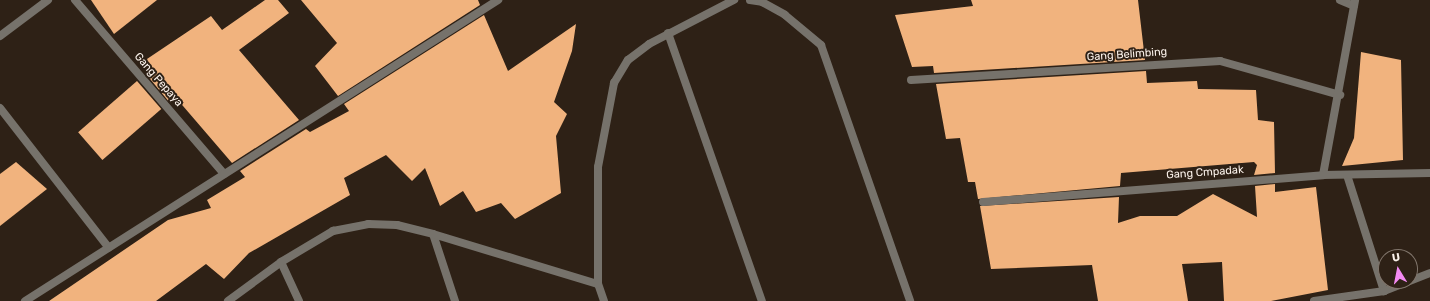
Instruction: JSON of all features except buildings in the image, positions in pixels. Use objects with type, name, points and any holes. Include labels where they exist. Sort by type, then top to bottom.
[{"type":"street","points":[[0,36],[48,0]]},
{"type":"street","name":"Gang Pepaya","points":[[75,0],[224,174]]},
{"type":"street","points":[[25,301],[498,0]]},
{"type":"street","points":[[604,301],[598,284],[598,167],[614,83],[628,60],[668,33],[734,0]]},
{"type":"street","points":[[750,0],[762,2],[785,15],[821,45],[910,301]]},
{"type":"street","points":[[1323,175],[1340,95],[1355,3],[1340,0]]},
{"type":"street","points":[[668,33],[762,301]]},
{"type":"street","name":"Gang Belimbing","points":[[911,80],[1220,61],[1340,95]]},
{"type":"street","points":[[0,108],[109,248]]},
{"type":"street","name":"Gang Cmpadak","points":[[983,202],[1323,175],[1430,173]]},
{"type":"street","points":[[1347,175],[1384,291]]},
{"type":"street","points":[[228,301],[281,262],[333,231],[368,224],[397,225],[433,234],[598,284]]},
{"type":"street","points":[[433,234],[455,301]]},
{"type":"street","points":[[281,262],[299,301]]},
{"type":"street","points":[[1314,301],[1384,291],[1430,273]]}]
